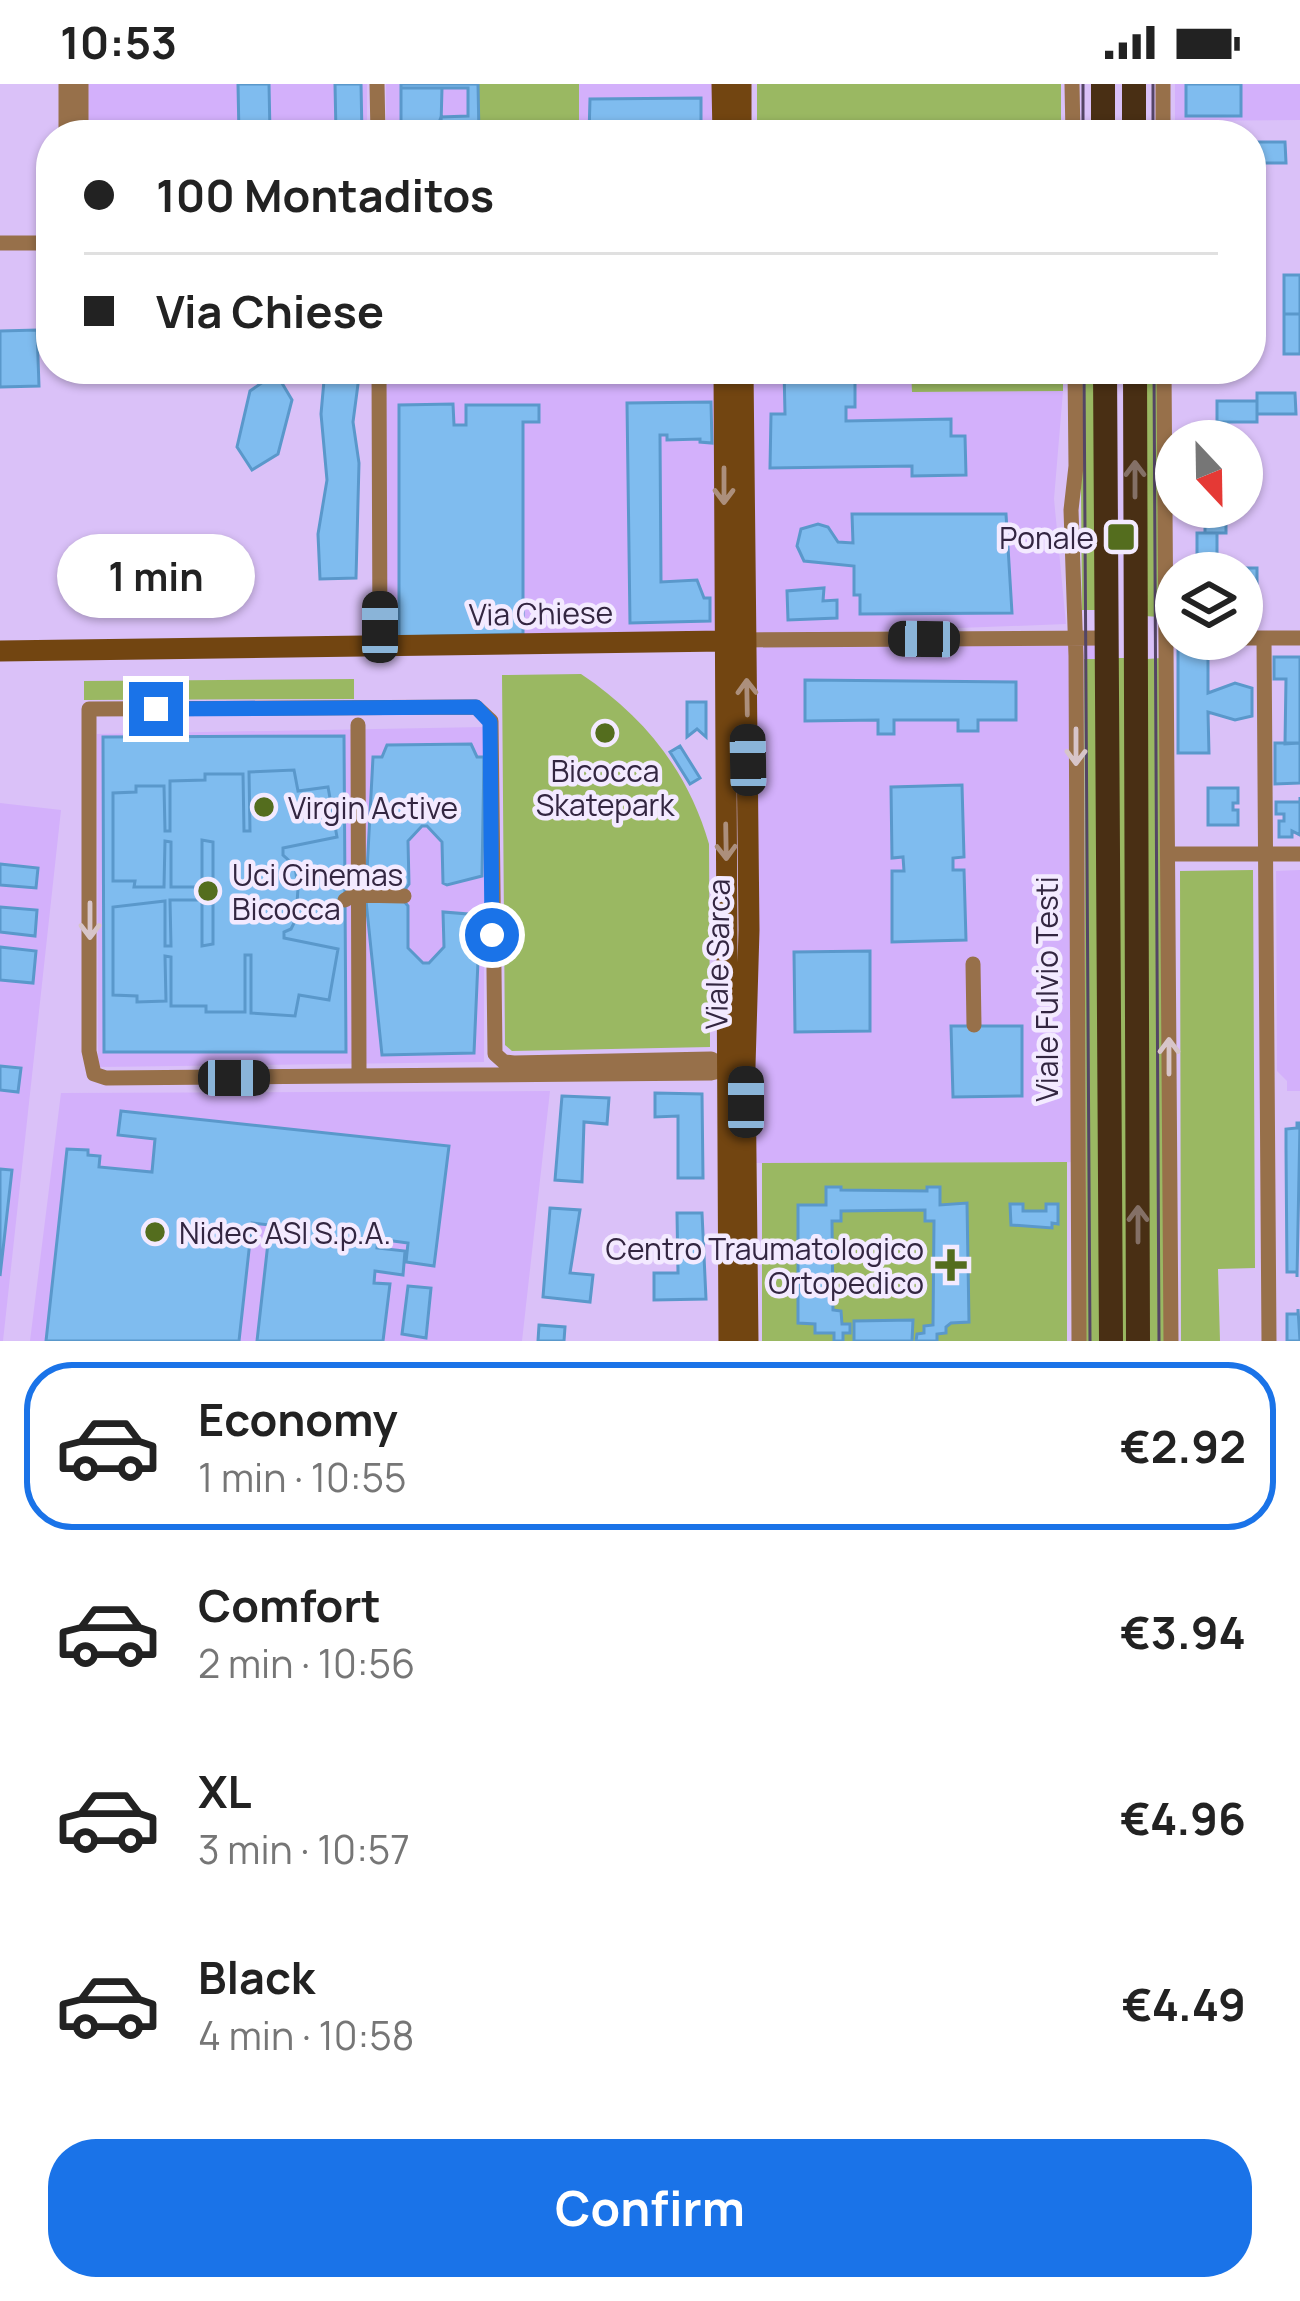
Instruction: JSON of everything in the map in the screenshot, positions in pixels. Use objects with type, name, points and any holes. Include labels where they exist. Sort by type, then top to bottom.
[{"type":"main road","points":[[1103,84],[1103,120]]},
{"type":"main road","points":[[1134,84],[1134,120]]},
{"type":"main road","name":"Viale Fulvio Testi","points":[[1105,384],[1111,1341]]},
{"type":"main road","points":[[1135,384],[1138,1341]]},
{"type":"main road","points":[[1108,638],[1136,638]]},
{"type":"street","points":[[66,120],[67,84]]},
{"type":"street","points":[[81,84],[81,120]]},
{"type":"street","points":[[377,84],[378,120]]},
{"type":"street","points":[[722,84],[723,120]]},
{"type":"street","points":[[741,84],[741,120]]},
{"type":"street","points":[[1072,84],[1072,120]]},
{"type":"street","points":[[1163,84],[1163,120]]},
{"type":"street","points":[[0,243],[36,243]]},
{"type":"street","points":[[379,384],[380,645]]},
{"type":"street","name":"Viale Sarca","points":[[725,384],[735,640]]},
{"type":"street","name":"Viale Sarca","points":[[743,384],[735,640],[737,1067],[748,1341]]},
{"type":"street","name":"Viale Fulvio Testi","points":[[1075,384],[1076,466],[1070,510],[1076,638],[1079,1341]]},
{"type":"street","points":[[1164,384],[1169,552]]},
{"type":"street","points":[[1076,638],[1108,638]]},
{"type":"street","name":"Via Chiese","points":[[0,651],[1076,638]]},
{"type":"street","points":[[1136,638],[1155,639]]},
{"type":"street","points":[[1269,1341],[1264,638],[1300,638]]},
{"type":"street","points":[[1171,660],[1172,1341]]},
{"type":"street","points":[[477,1078],[489,1067],[492,1050],[490,722],[476,707],[89,710],[89,1051],[94,1074],[106,1078],[477,1078],[712,1073],[737,1067]]},
{"type":"street","points":[[358,725],[350,896],[359,1069]]},
{"type":"street","points":[[1168,854],[1300,854]]},
{"type":"street","points":[[350,896],[404,896]]},
{"type":"street","points":[[973,964],[974,1025]]},
{"type":"street","points":[[492,1050],[500,1060],[514,1063],[711,1059],[737,1067]]},
{"type":"street","name":"Viale Sarca","points":[[728,1341],[737,1067]]},
{"type":"shaded area","points":[[87,84],[367,84],[367,120],[87,120]]},
{"type":"shaded area","points":[[386,84],[719,84],[719,120],[386,120]]},
{"type":"shaded area","points":[[1175,84],[1300,84],[1300,120],[1175,120]]},
{"type":"shaded area","points":[[385,384],[720,384],[720,638],[384,640]]},
{"type":"shaded area","points":[[752,384],[912,384],[913,392],[1063,391],[1054,499],[1066,624],[746,636]]},
{"type":"shaded area","points":[[1105,641],[1107,1162],[751,1163],[750,642]]},
{"type":"shaded area","points":[[484,727],[484,1062],[98,1067],[97,734]]},
{"type":"shaded area","points":[[0,803],[61,810],[3,1341],[0,1341]]},
{"type":"shaded area","points":[[1300,870],[1300,1091],[1287,1091],[1287,1081],[1277,1071],[1276,871]]},
{"type":"shaded area","points":[[550,1091],[522,1341],[30,1341],[61,1093]]},
{"type":"green space","points":[[478,84],[579,84],[579,120],[479,120]]},
{"type":"green space","points":[[757,84],[1061,84],[1061,120],[757,120]]},
{"type":"green space","points":[[912,384],[1063,384],[1063,391],[912,392]]},
{"type":"green space","points":[[1080,384],[1096,384],[1095,610],[1082,610]]},
{"type":"green space","points":[[1143,384],[1158,384],[1155,617],[1145,616]]},
{"type":"green space","points":[[1118,658],[1125,658],[1129,1341],[1120,1341]]},
{"type":"green space","points":[[1084,659],[1096,659],[1101,1341],[1086,1341]]},
{"type":"green space","points":[[1147,659],[1162,660],[1167,1341],[1147,1341]]},
{"type":"green space","points":[[581,674],[625,708],[661,747],[700,817],[709,844],[710,1047],[512,1051],[505,1045],[502,675]]},
{"type":"green space","points":[[354,679],[354,699],[84,700],[84,681]]},
{"type":"green space","points":[[1253,870],[1255,1268],[1218,1269],[1220,1341],[1181,1341],[1180,871]]},
{"type":"green space","points":[[1067,1162],[1067,1341],[762,1341],[762,1163]]},
{"type":"building","points":[[238,84],[269,84],[270,120],[239,120]]},
{"type":"building","points":[[335,84],[361,84],[362,120],[336,120]]},
{"type":"building","points":[[401,84],[478,84],[479,120],[440,120],[468,116],[468,88],[401,88]]},
{"type":"building","points":[[1186,84],[1241,84],[1241,116],[1186,116]]},
{"type":"building","points":[[401,88],[442,88],[441,120],[401,120]]},
{"type":"building","points":[[701,98],[701,120],[589,120],[590,99]]},
{"type":"building","points":[[1266,142],[1285,142],[1286,163],[1266,163]]},
{"type":"building","points":[[1284,275],[1300,275],[1300,314],[1284,314]]},
{"type":"building","points":[[1284,314],[1300,314],[1300,354],[1284,354]]},
{"type":"building","points":[[36,330],[39,386],[0,387],[0,331]]},
{"type":"building","points":[[260,384],[283,384],[292,400],[278,454],[252,470],[237,447],[250,391]]},
{"type":"building","points":[[324,384],[358,384],[353,422],[359,463],[356,578],[320,579],[318,534],[327,480],[321,414]]},
{"type":"building","points":[[784,384],[855,384],[855,407],[846,407],[846,421],[951,419],[951,436],[965,436],[966,475],[912,476],[912,466],[770,468],[771,414],[785,414]]},
{"type":"building","points":[[1257,393],[1295,393],[1296,414],[1257,414]]},
{"type":"building","points":[[1217,401],[1257,401],[1257,420],[1217,420]]},
{"type":"building","points":[[711,402],[712,443],[667,440],[667,435],[660,435],[661,582],[697,580],[704,598],[710,598],[710,621],[630,623],[627,403]]},
{"type":"building","points":[[453,404],[454,425],[466,425],[466,405],[539,405],[539,422],[523,422],[523,634],[399,637],[399,405]]},
{"type":"building","points":[[852,514],[1006,514],[1012,613],[860,614],[854,566],[804,561],[797,546],[801,529],[818,524],[828,527],[838,542],[853,543]]},
{"type":"building","points":[[1205,528],[1226,528],[1226,533],[1205,533]]},
{"type":"building","points":[[1197,533],[1217,533],[1217,552],[1197,552]]},
{"type":"building","points":[[824,588],[823,601],[837,600],[837,618],[788,620],[787,591]]},
{"type":"building","points":[[1274,657],[1300,657],[1300,743],[1285,744],[1286,679],[1274,679]]},
{"type":"building","points":[[1178,660],[1208,660],[1208,693],[1235,683],[1252,688],[1252,716],[1235,720],[1208,712],[1209,753],[1178,753]]},
{"type":"building","points":[[805,680],[1016,682],[1016,720],[978,720],[978,731],[958,731],[958,720],[894,720],[894,734],[878,734],[878,720],[805,721]]},
{"type":"building","points":[[687,702],[706,702],[706,737],[697,729],[687,737]]},
{"type":"building","points":[[344,736],[346,1052],[104,1052],[103,737]]},
{"type":"building","points":[[1275,743],[1300,743],[1300,783],[1275,784]]},
{"type":"building","points":[[471,744],[477,757],[484,757],[482,876],[443,883],[442,842],[422,826],[408,841],[409,884],[404,891],[366,890],[373,757],[382,757],[387,745]]},
{"type":"building","points":[[680,746],[700,778],[690,784],[670,752]]},
{"type":"building","points":[[294,770],[298,791],[328,787],[337,837],[283,848],[283,855],[295,866],[298,888],[296,919],[284,938],[338,949],[329,1000],[299,995],[295,1016],[251,1013],[251,955],[245,955],[245,1012],[171,1006],[171,957],[165,956],[166,1001],[137,1002],[137,996],[113,995],[113,907],[165,901],[165,946],[171,946],[170,900],[202,900],[202,946],[213,944],[213,842],[202,840],[202,887],[171,887],[171,842],[165,841],[164,887],[113,881],[113,793],[136,792],[136,786],[164,786],[165,831],[170,831],[170,781],[205,780],[205,774],[243,774],[244,831],[250,831],[249,772]]},
{"type":"building","points":[[962,785],[964,857],[953,858],[953,870],[964,870],[966,940],[892,942],[892,871],[904,871],[903,857],[892,858],[891,787]]},
{"type":"building","points":[[1208,788],[1238,788],[1233,810],[1238,810],[1238,825],[1208,825]]},
{"type":"building","points":[[1276,802],[1300,802],[1300,835],[1292,831],[1292,837],[1279,837],[1284,814],[1276,814]]},
{"type":"building","points":[[0,864],[38,868],[36,888],[0,885]]},
{"type":"building","points":[[366,901],[404,901],[408,948],[423,963],[429,963],[444,947],[443,912],[480,915],[474,1053],[382,1055]]},
{"type":"building","points":[[0,907],[37,910],[35,936],[0,932]]},
{"type":"building","points":[[0,947],[36,951],[33,983],[0,980]]},
{"type":"building","points":[[870,951],[870,1031],[795,1032],[794,952]]},
{"type":"building","points":[[951,1026],[1022,1026],[1022,1096],[953,1097]]},
{"type":"building","points":[[0,1066],[21,1068],[18,1092],[0,1090]]},
{"type":"building","points":[[655,1093],[702,1094],[703,1178],[678,1178],[678,1116],[655,1117]]},
{"type":"building","points":[[562,1096],[609,1098],[607,1124],[584,1122],[582,1182],[555,1180]]},
{"type":"building","name":"Nidec ASI S.p.A.","points":[[121,1111],[449,1146],[434,1266],[406,1262],[408,1243],[378,1239],[377,1248],[405,1251],[403,1275],[375,1271],[374,1283],[390,1284],[383,1341],[257,1341],[270,1225],[252,1223],[239,1341],[46,1341],[67,1149],[100,1156],[99,1167],[152,1172],[155,1139],[118,1135]]},
{"type":"building","points":[[1300,1123],[1297,1277],[1297,1272],[1287,1272],[1286,1129],[1297,1128]]},
{"type":"building","points":[[0,1169],[12,1170],[0,1276]]},
{"type":"building","name":"Centro Traumatologico Ortopedico","points":[[826,1187],[927,1191],[927,1187],[940,1187],[940,1205],[967,1203],[969,1322],[951,1323],[946,1333],[937,1334],[937,1341],[916,1341],[924,1326],[933,1325],[934,1221],[925,1221],[925,1210],[841,1211],[841,1221],[832,1221],[833,1310],[841,1311],[842,1324],[850,1324],[850,1333],[843,1333],[843,1341],[834,1341],[834,1333],[815,1333],[815,1324],[798,1323],[798,1205],[826,1205]]},
{"type":"building","points":[[1010,1204],[1023,1204],[1023,1211],[1046,1211],[1046,1204],[1058,1204],[1058,1224],[1052,1223],[1052,1228],[1011,1225]]},
{"type":"building","points":[[550,1208],[580,1210],[570,1273],[593,1275],[590,1302],[543,1297]]},
{"type":"building","points":[[677,1213],[702,1213],[706,1299],[654,1300],[654,1273],[678,1273]]},
{"type":"building","points":[[408,1286],[431,1288],[426,1338],[402,1334]]},
{"type":"building","points":[[1298,1309],[1300,1341],[1287,1341],[1287,1314],[1298,1314]]},
{"type":"building","name":"Centro Traumatologico Ortopedico","points":[[913,1320],[912,1341],[854,1341],[854,1321]]},
{"type":"building","points":[[539,1325],[565,1327],[564,1341],[538,1341]]},
{"type":"tram line","points":[[1083,84],[1083,120]]},
{"type":"tram line","points":[[1153,84],[1153,120]]},
{"type":"tram line","points":[[1084,384],[1090,1341]]},
{"type":"tram line","points":[[1154,384],[1159,1341]]},
{"type":"place","name":"Ponale","points":[[1121,537]]},
{"type":"place","name":"Bicocca Skatepark","points":[[605,733]]},
{"type":"place","name":"Virgin Active","points":[[264,807]]},
{"type":"place","name":"Uci Cinemas Bicocca","points":[[208,891]]},
{"type":"place","name":"Nidec ASI S.p.A.","points":[[155,1232]]},
{"type":"place","name":"Centro Traumatologico Ortopedico","points":[[951,1265]]},
{"type":"route","points":[[156,709],[476,707],[490,722],[492,935]]}]
